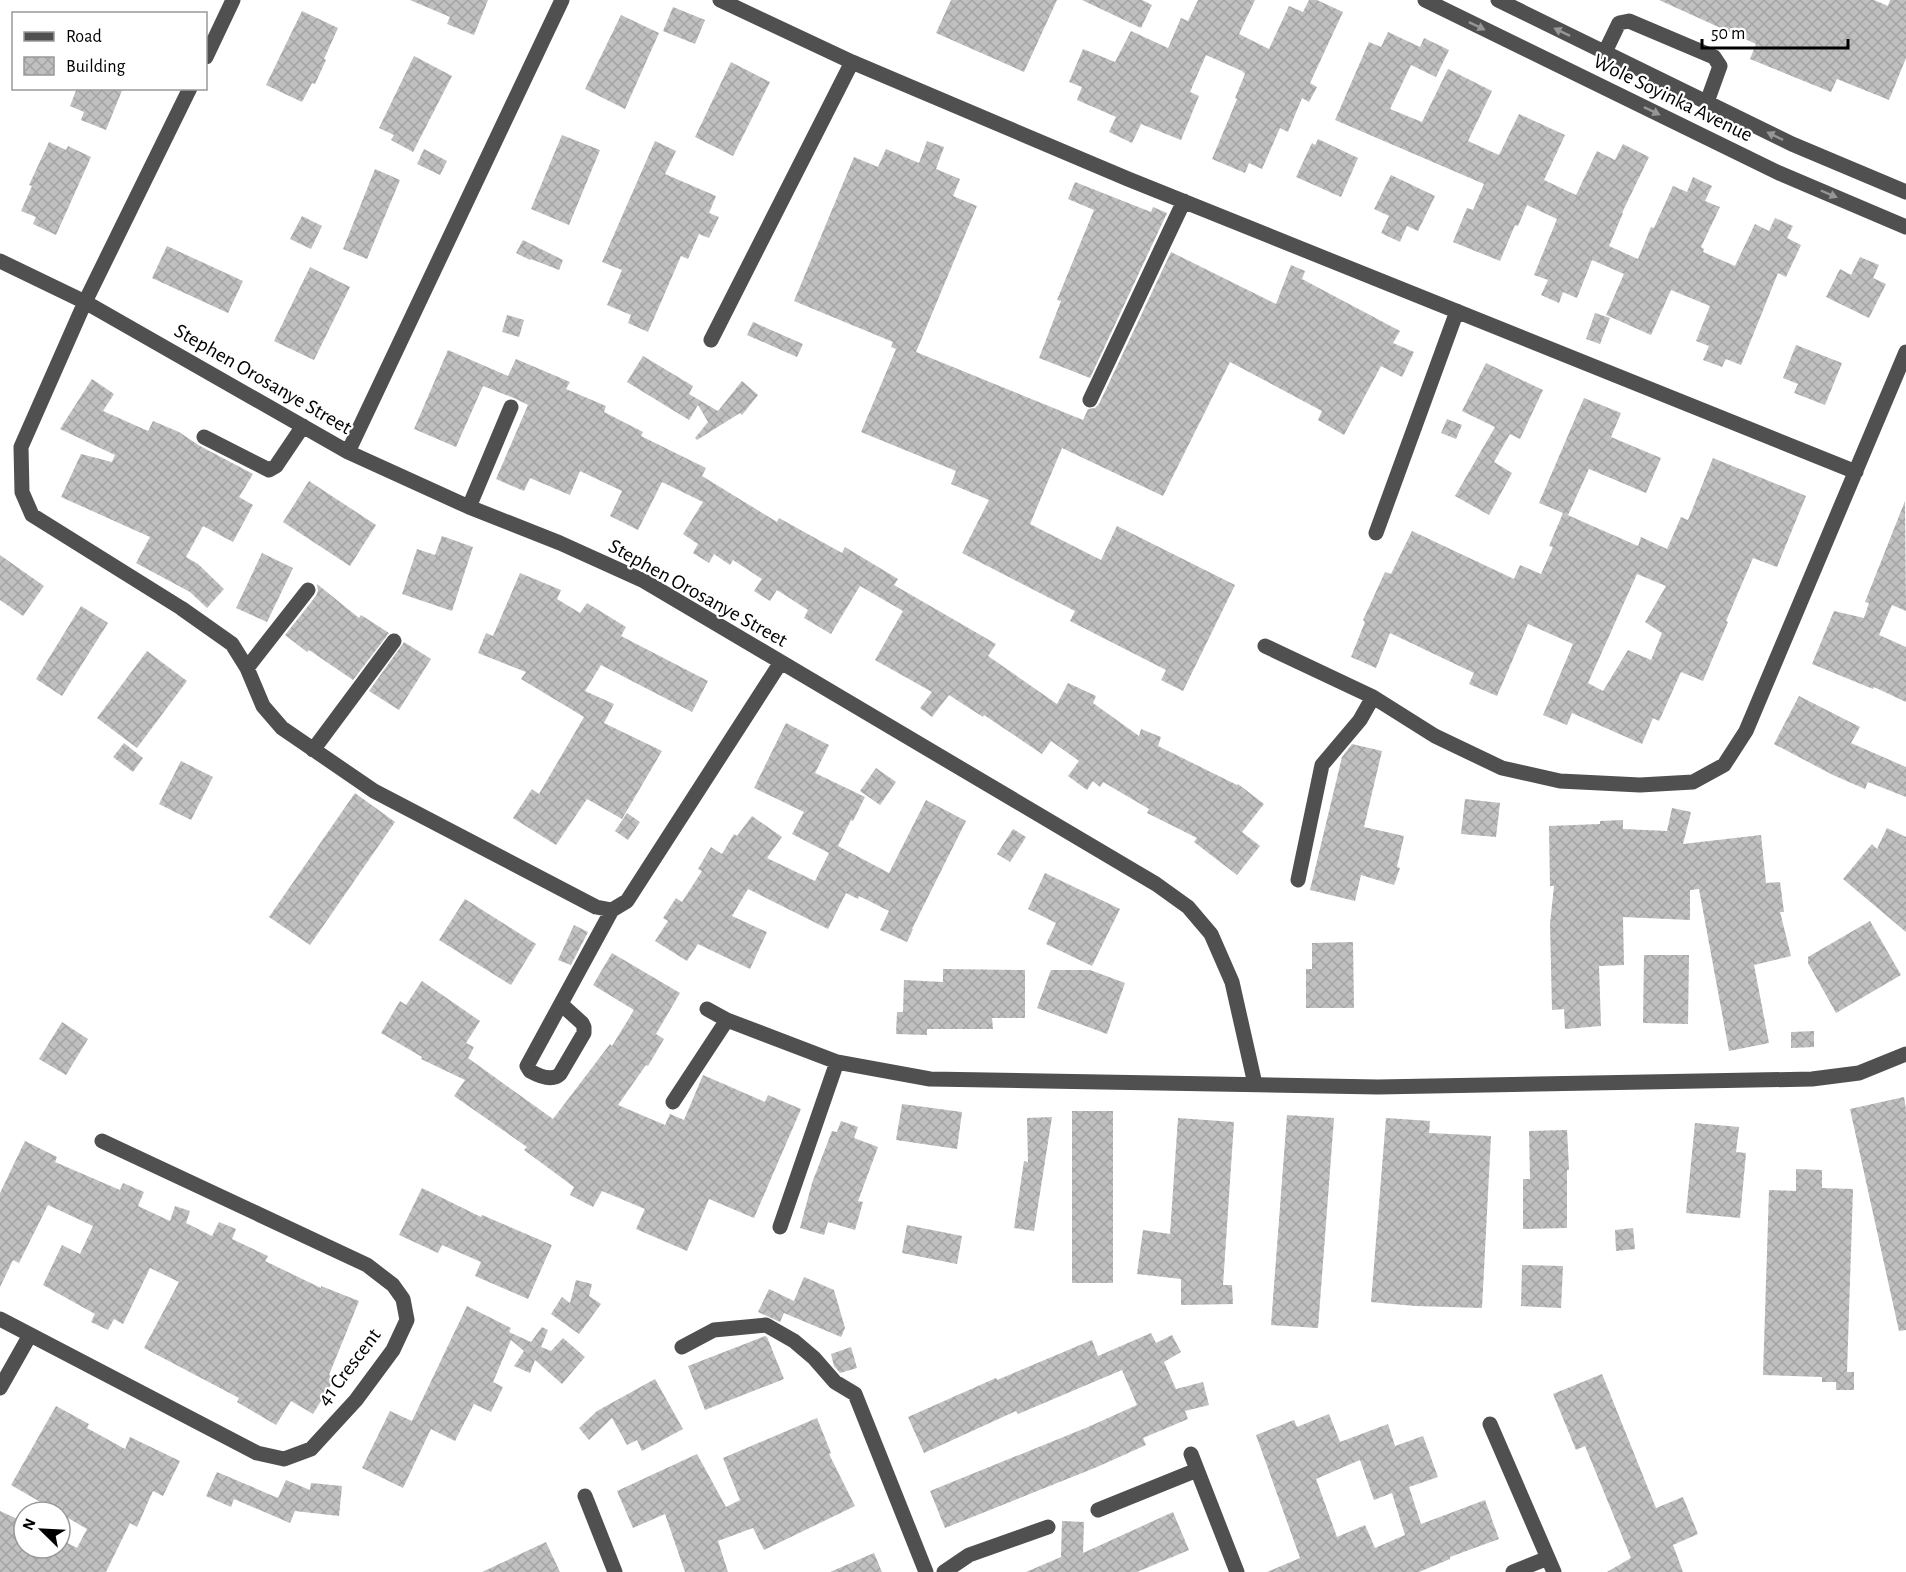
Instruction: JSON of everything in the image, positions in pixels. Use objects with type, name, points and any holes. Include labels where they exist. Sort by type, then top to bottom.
[{"type":"street","points":[[207,55],[233,0]]},
{"type":"street","points":[[348,452],[562,0]]},
{"type":"street","points":[[720,0],[852,62],[1184,201],[1856,471]]},
{"type":"street","name":"Wole Soyinka Avenue","points":[[1425,0],[1779,173],[1906,227]]},
{"type":"street","name":"Wole Soyinka Avenue","points":[[1497,0],[1792,144],[1906,192]]},
{"type":"street","points":[[1605,52],[1620,23],[1629,21],[1714,57],[1720,66],[1707,102]]},
{"type":"street","points":[[711,340],[852,62]]},
{"type":"street","points":[[189,90],[85,302],[21,447],[22,492],[32,515],[181,608],[232,644],[248,668],[263,706],[282,728],[313,750],[375,791],[596,907],[612,910]]},
{"type":"street","points":[[1090,400],[1184,201]]},
{"type":"street","name":"Stephen Orosanye Street","points":[[0,261],[85,302],[348,452],[469,507],[560,543],[644,581],[1156,884],[1188,908],[1211,934],[1232,982],[1255,1084]]},
{"type":"street","points":[[1376,533],[1457,311]]},
{"type":"street","points":[[1265,646],[1373,697],[1435,736],[1502,768],[1560,781],[1640,785],[1692,782],[1724,765],[1746,731],[1906,352]]},
{"type":"street","points":[[469,507],[511,407]]},
{"type":"street","points":[[204,437],[269,470],[276,466],[303,426]]},
{"type":"street","points":[[248,668],[308,590]]},
{"type":"street","points":[[313,750],[394,641]]},
{"type":"street","points":[[561,1004],[582,1023],[584,1033],[560,1074],[550,1078],[530,1071],[527,1066],[612,910],[627,901],[781,662]]},
{"type":"street","points":[[1298,880],[1322,765],[1360,720],[1373,697]]},
{"type":"street","points":[[708,1009],[727,1020],[837,1062],[930,1079],[1378,1087],[1812,1079],[1859,1073],[1906,1054]]},
{"type":"street","points":[[673,1102],[727,1020]]},
{"type":"street","points":[[780,1227],[837,1062]]},
{"type":"street","name":"41 Crescent","points":[[0,1319],[257,1453],[284,1459],[311,1449],[356,1400],[393,1350],[407,1320],[403,1299],[393,1285],[367,1265],[102,1141]]},
{"type":"street","points":[[682,1347],[714,1330],[766,1325],[794,1341],[814,1358],[835,1382],[855,1394],[926,1572]]},
{"type":"street","points":[[0,1388],[30,1335]]},
{"type":"street","points":[[1490,1424],[1551,1565],[1514,1572]]},
{"type":"street","points":[[1191,1454],[1237,1572]]},
{"type":"street","points":[[1098,1510],[1197,1470]]},
{"type":"street","points":[[585,1496],[615,1572]]},
{"type":"street","points":[[944,1572],[969,1556],[1048,1527]]},
{"type":"building","points":[[410,0],[488,0],[474,35],[447,24],[450,17]]},
{"type":"building","points":[[951,0],[1057,0],[1024,72],[936,33]]},
{"type":"building","points":[[1082,0],[1142,0],[1152,5],[1141,28]]},
{"type":"building","points":[[1198,0],[1255,0],[1239,34],[1269,49],[1289,6],[1303,12],[1309,0],[1317,0],[1343,12],[1310,83],[1317,87],[1309,102],[1302,98],[1288,132],[1280,128],[1262,169],[1249,163],[1245,173],[1212,159],[1237,99],[1235,98],[1245,74],[1242,71],[1206,55],[1190,92],[1199,96],[1181,140],[1141,124],[1132,143],[1109,132],[1116,117],[1077,100],[1082,87],[1069,82],[1083,49],[1115,62],[1131,31],[1168,48],[1181,18],[1188,21]]},
{"type":"building","points":[[1659,0],[1874,0],[1888,6],[1890,0],[1906,0],[1906,58],[1889,100],[1837,79],[1831,92],[1750,59],[1756,44]]},
{"type":"building","points":[[673,7],[705,20],[695,44],[663,31]]},
{"type":"building","points":[[302,11],[338,28],[315,84],[312,83],[302,102],[266,85]]},
{"type":"building","points":[[621,15],[659,33],[625,109],[585,89]]},
{"type":"building","points":[[1388,32],[1420,47],[1424,38],[1449,50],[1436,77],[1411,65],[1390,109],[1422,122],[1448,69],[1492,91],[1468,141],[1499,155],[1519,114],[1565,135],[1544,180],[1576,195],[1597,151],[1615,160],[1623,144],[1649,157],[1609,246],[1638,259],[1651,227],[1654,228],[1673,186],[1687,192],[1693,177],[1712,186],[1705,201],[1720,207],[1701,247],[1704,249],[1703,252],[1735,266],[1755,224],[1769,231],[1775,218],[1793,226],[1787,238],[1801,245],[1786,277],[1778,273],[1741,365],[1726,359],[1722,367],[1703,360],[1709,346],[1696,341],[1710,306],[1671,290],[1651,335],[1606,315],[1624,274],[1592,260],[1577,298],[1563,292],[1559,303],[1541,295],[1548,280],[1534,275],[1557,219],[1527,205],[1518,226],[1515,225],[1500,261],[1453,242],[1467,208],[1473,210],[1484,184],[1335,120],[1369,42],[1381,47]]},
{"type":"building","points":[[414,56],[452,76],[413,152],[391,140],[394,135],[379,128]]},
{"type":"building","points":[[731,62],[770,82],[733,156],[695,137]]},
{"type":"building","points":[[76,90],[122,90],[106,130],[81,120],[84,112],[70,106]]},
{"type":"building","points":[[562,135],[600,150],[569,225],[531,209]]},
{"type":"building","points":[[1318,139],[1358,158],[1341,197],[1296,177],[1312,143],[1315,145]]},
{"type":"building","points":[[655,141],[676,151],[665,174],[716,196],[709,213],[719,217],[709,238],[699,234],[688,259],[681,256],[648,332],[628,323],[631,315],[607,305],[622,270],[602,262]]},
{"type":"building","points":[[927,141],[944,147],[936,169],[960,179],[953,196],[977,206],[916,352],[1083,420],[1088,409],[1095,408],[1099,404],[1171,252],[1276,304],[1291,265],[1305,271],[1302,279],[1400,331],[1393,343],[1414,352],[1402,377],[1381,366],[1344,435],[1318,420],[1322,411],[1230,362],[1163,496],[1062,448],[1030,524],[1101,560],[1117,526],[1235,585],[1183,691],[1161,680],[1166,670],[1070,621],[1075,611],[962,553],[989,500],[951,484],[956,471],[861,432],[896,349],[891,347],[893,342],[794,301],[854,157],[878,167],[886,149],[919,163]]},
{"type":"building","points":[[49,142],[66,150],[68,146],[91,157],[56,235],[33,224],[36,217],[21,211],[32,186],[29,185]]},
{"type":"building","points":[[424,149],[447,161],[440,175],[417,164]]},
{"type":"building","points":[[375,169],[400,180],[367,259],[343,249]]},
{"type":"building","points":[[1391,175],[1435,196],[1418,231],[1407,226],[1400,242],[1381,233],[1389,216],[1374,209]]},
{"type":"building","points":[[1075,182],[1151,212],[1153,207],[1167,213],[1090,378],[1039,358],[1061,301],[1057,300],[1094,210],[1068,199]]},
{"type":"building","points":[[302,216],[322,226],[311,249],[290,239]]},
{"type":"building","points":[[523,240],[563,260],[559,270],[516,253]]},
{"type":"building","points":[[167,246],[243,281],[228,313],[152,278]]},
{"type":"building","points":[[1860,257],[1879,265],[1873,278],[1886,284],[1869,318],[1826,297],[1840,269],[1851,275]]},
{"type":"building","points":[[310,267],[350,287],[314,360],[274,341]]},
{"type":"building","points":[[1595,313],[1610,318],[1600,344],[1586,339]]},
{"type":"building","points":[[507,315],[524,320],[519,337],[502,332]]},
{"type":"building","points":[[753,322],[803,344],[797,357],[747,335]]},
{"type":"building","points":[[1796,345],[1842,363],[1825,405],[1794,393],[1798,384],[1783,378]]},
{"type":"building","points":[[448,350],[508,376],[516,359],[570,382],[566,389],[606,406],[604,412],[643,432],[641,436],[706,468],[702,476],[777,522],[779,518],[842,553],[845,547],[898,579],[894,585],[996,644],[988,656],[1057,704],[1068,683],[1096,696],[1093,703],[1139,736],[1141,729],[1161,737],[1158,746],[1238,784],[1264,804],[1242,832],[1260,846],[1237,875],[1194,842],[1197,838],[1147,813],[1149,809],[1103,782],[1100,787],[1093,781],[1087,790],[1068,776],[1079,761],[1051,741],[1042,754],[984,715],[983,717],[949,695],[932,717],[920,708],[932,692],[875,660],[903,611],[860,586],[831,634],[804,618],[808,610],[777,590],[770,601],[754,591],[762,579],[733,560],[730,565],[714,554],[709,563],[693,553],[698,544],[683,534],[703,502],[662,482],[638,530],[610,516],[622,491],[580,471],[570,495],[530,478],[524,491],[496,479],[528,405],[514,398],[483,386],[456,447],[414,429]]},
{"type":"building","points":[[643,356],[693,386],[689,394],[718,411],[742,381],[758,395],[742,415],[740,413],[697,440],[695,438],[708,422],[698,405],[689,420],[627,382]]},
{"type":"building","points":[[1486,363],[1543,390],[1520,439],[1510,434],[1494,462],[1512,473],[1489,515],[1455,496],[1495,427],[1462,411]]},
{"type":"building","points":[[92,379],[114,394],[103,411],[148,431],[153,421],[179,432],[200,446],[253,474],[239,497],[253,505],[233,542],[203,526],[186,557],[198,564],[224,589],[207,608],[190,592],[136,563],[150,537],[61,497],[81,454],[112,462],[115,455],[60,429]]},
{"type":"building","points":[[1584,398],[1621,413],[1611,437],[1661,458],[1646,493],[1589,469],[1568,515],[1539,503]]},
{"type":"building","points":[[1447,419],[1462,425],[1456,439],[1441,433]]},
{"type":"building","points":[[1713,458],[1806,496],[1777,567],[1753,558],[1703,681],[1681,672],[1659,721],[1653,718],[1642,744],[1572,713],[1567,725],[1543,715],[1573,644],[1528,624],[1497,696],[1469,684],[1474,673],[1390,633],[1376,668],[1351,657],[1365,622],[1363,620],[1385,572],[1391,574],[1412,531],[1514,579],[1520,565],[1541,574],[1553,547],[1549,546],[1563,513],[1638,546],[1641,537],[1667,549],[1681,517],[1688,520]],"holes":[[[1637,574],[1666,586],[1645,622],[1662,633],[1651,660],[1628,650],[1603,691],[1588,683]]]},
{"type":"building","points":[[309,481],[376,525],[350,566],[283,522]]},
{"type":"building","points":[[1905,501],[1906,611],[1892,605],[1879,635],[1906,647],[1906,702],[1874,687],[1873,689],[1812,664],[1834,611],[1864,618],[1869,603],[1865,602]]},
{"type":"building","points":[[442,536],[473,547],[452,611],[402,594],[417,549],[435,555]]},
{"type":"building","points":[[262,553],[293,568],[267,622],[236,608]]},
{"type":"building","points":[[0,555],[44,586],[23,616],[0,600]]},
{"type":"building","points":[[520,573],[561,590],[557,599],[580,613],[587,603],[626,627],[621,636],[708,681],[692,712],[601,665],[585,691],[614,704],[604,723],[662,751],[622,819],[587,799],[556,845],[513,818],[532,789],[539,794],[584,717],[521,679],[526,672],[478,653],[486,633],[493,636]]},
{"type":"building","points":[[317,584],[359,618],[361,615],[389,633],[353,680],[309,650],[307,652],[285,635],[316,596]]},
{"type":"building","points":[[81,606],[108,623],[62,696],[36,679]]},
{"type":"building","points":[[404,642],[431,659],[399,710],[369,691]]},
{"type":"building","points":[[147,651],[187,681],[137,748],[97,718]]},
{"type":"building","points":[[1799,696],[1860,727],[1851,743],[1906,767],[1906,797],[1868,782],[1865,789],[1774,744]]},
{"type":"building","points":[[786,723],[829,745],[815,773],[865,797],[838,846],[889,873],[926,800],[966,821],[907,942],[880,930],[889,911],[859,896],[858,899],[846,893],[828,929],[748,889],[732,916],[767,932],[750,969],[698,944],[687,961],[655,941],[668,921],[663,918],[676,898],[682,902],[702,871],[698,869],[711,847],[722,854],[734,834],[737,836],[752,816],[782,837],[767,858],[815,881],[829,853],[792,834],[804,812],[754,788]]},
{"type":"building","points":[[124,743],[143,758],[133,772],[113,757]]},
{"type":"building","points":[[1352,744],[1382,751],[1364,827],[1404,836],[1397,867],[1400,868],[1394,885],[1361,875],[1355,901],[1310,890],[1342,757]]},
{"type":"building","points":[[181,761],[213,777],[191,820],[159,804]]},
{"type":"building","points":[[876,768],[896,782],[880,805],[860,791]]},
{"type":"building","points":[[355,793],[395,822],[310,945],[269,917]]},
{"type":"building","points":[[1465,799],[1500,803],[1496,837],[1461,834]]},
{"type":"building","points":[[1672,808],[1691,812],[1683,844],[1761,835],[1766,883],[1780,882],[1784,912],[1780,912],[1791,956],[1754,965],[1769,1043],[1729,1051],[1699,889],[1690,890],[1690,920],[1623,917],[1624,965],[1599,966],[1601,1026],[1565,1029],[1564,1009],[1552,1010],[1550,924],[1554,886],[1550,886],[1549,826],[1600,824],[1600,821],[1623,820],[1623,829],[1667,831]]},
{"type":"building","points":[[627,813],[640,822],[628,840],[615,831]]},
{"type":"building","points":[[1887,828],[1906,837],[1906,932],[1843,879],[1872,844],[1877,849]]},
{"type":"building","points":[[1013,829],[1026,837],[1010,862],[997,854]]},
{"type":"building","points":[[1045,873],[1120,909],[1092,966],[1046,944],[1056,923],[1028,909]]},
{"type":"building","points":[[465,899],[536,944],[511,985],[439,940]]},
{"type":"building","points":[[1870,921],[1901,975],[1836,1013],[1808,963],[1808,957]]},
{"type":"building","points":[[574,925],[588,932],[571,965],[558,960]]},
{"type":"building","points":[[1353,942],[1354,1008],[1306,1008],[1306,969],[1312,969],[1312,943]]},
{"type":"building","points":[[612,953],[680,993],[656,1034],[664,1039],[648,1066],[646,1065],[618,1105],[665,1125],[670,1114],[684,1120],[703,1075],[765,1102],[768,1095],[801,1109],[754,1218],[709,1199],[687,1251],[636,1229],[645,1209],[602,1191],[593,1207],[570,1195],[574,1187],[524,1150],[527,1147],[454,1096],[465,1080],[421,1059],[422,1057],[381,1033],[400,1001],[406,1005],[422,981],[480,1021],[466,1043],[474,1047],[468,1058],[553,1119],[610,1044],[612,1046],[634,1010],[593,985]]},
{"type":"building","points":[[1644,955],[1689,955],[1688,1024],[1643,1023]]},
{"type":"building","points":[[943,969],[1025,970],[1025,1018],[992,1018],[993,1029],[927,1029],[927,1035],[896,1034],[897,1012],[903,1012],[904,980],[943,982]]},
{"type":"building","points":[[1051,970],[1090,970],[1125,983],[1107,1034],[1037,1008]]},
{"type":"building","points":[[62,1022],[88,1039],[66,1075],[39,1059]]},
{"type":"building","points":[[1814,1031],[1814,1047],[1791,1048],[1791,1032]]},
{"type":"building","points":[[1904,1097],[1906,1109],[1906,1330],[1899,1331],[1850,1109]]},
{"type":"building","points":[[902,1104],[962,1112],[957,1149],[896,1140]]},
{"type":"building","points":[[1072,1111],[1113,1111],[1113,1283],[1072,1283]]},
{"type":"building","points":[[1287,1115],[1334,1118],[1318,1328],[1271,1325]]},
{"type":"building","points":[[1052,1117],[1034,1231],[1014,1228],[1024,1161],[1028,1162],[1027,1118]]},
{"type":"building","points":[[1178,1118],[1234,1122],[1223,1285],[1232,1285],[1233,1304],[1181,1305],[1181,1279],[1137,1274],[1143,1230],[1170,1234]]},
{"type":"building","points":[[1386,1118],[1430,1121],[1429,1133],[1491,1136],[1482,1308],[1371,1302]]},
{"type":"building","points":[[841,1121],[858,1127],[854,1138],[878,1147],[858,1201],[863,1202],[855,1230],[828,1222],[824,1235],[800,1228],[812,1183],[832,1131],[837,1132]]},
{"type":"building","points":[[1695,1123],[1739,1127],[1736,1152],[1746,1153],[1740,1218],[1686,1213]]},
{"type":"building","points":[[1567,1130],[1569,1170],[1567,1170],[1567,1228],[1523,1229],[1523,1179],[1530,1179],[1529,1131]]},
{"type":"building","points":[[25,1141],[57,1157],[55,1162],[120,1190],[123,1183],[144,1192],[138,1206],[170,1221],[175,1206],[190,1211],[186,1223],[212,1236],[219,1222],[236,1229],[232,1239],[268,1256],[265,1261],[321,1288],[321,1286],[359,1301],[329,1375],[335,1378],[313,1414],[291,1401],[276,1425],[237,1402],[239,1398],[144,1348],[179,1282],[150,1268],[123,1324],[114,1319],[108,1330],[91,1322],[95,1314],[43,1285],[62,1245],[80,1254],[93,1226],[48,1205],[19,1263],[13,1260],[0,1287],[0,1193]]},
{"type":"building","points":[[1796,1169],[1822,1170],[1822,1188],[1853,1189],[1847,1372],[1854,1372],[1854,1390],[1836,1390],[1836,1382],[1822,1382],[1822,1377],[1763,1375],[1769,1190],[1796,1191]]},
{"type":"building","points":[[422,1188],[481,1217],[482,1215],[552,1245],[528,1299],[475,1276],[481,1262],[442,1245],[438,1253],[399,1235]]},
{"type":"building","points":[[907,1225],[962,1236],[957,1264],[902,1253]]},
{"type":"building","points":[[1633,1228],[1635,1249],[1616,1251],[1615,1230]]},
{"type":"building","points":[[1522,1265],[1563,1266],[1561,1308],[1521,1306]]},
{"type":"building","points":[[804,1277],[834,1290],[845,1328],[841,1337],[784,1313],[780,1322],[758,1312],[769,1289],[794,1301]]},
{"type":"building","points":[[576,1280],[592,1284],[589,1296],[601,1304],[579,1334],[551,1314],[562,1297],[570,1303]]},
{"type":"building","points":[[467,1306],[511,1328],[509,1332],[531,1342],[542,1327],[548,1330],[541,1347],[551,1351],[563,1338],[585,1357],[562,1384],[535,1360],[530,1373],[514,1366],[524,1351],[511,1340],[493,1382],[503,1387],[491,1412],[474,1404],[455,1441],[431,1429],[403,1488],[362,1468],[390,1411],[412,1421]]},
{"type":"building","points":[[1151,1333],[1156,1343],[1172,1335],[1181,1352],[1164,1362],[1176,1389],[1203,1382],[1209,1405],[1185,1411],[1188,1419],[1143,1438],[1146,1445],[945,1528],[930,1491],[1137,1405],[1122,1370],[1018,1414],[1016,1411],[924,1453],[908,1417],[996,1378],[997,1380],[1092,1340],[1098,1356]]},
{"type":"building","points":[[765,1336],[784,1379],[705,1410],[688,1366]]},
{"type":"building","points":[[851,1347],[857,1368],[840,1373],[834,1366],[831,1354]]},
{"type":"building","points":[[1602,1374],[1656,1508],[1683,1497],[1698,1534],[1673,1545],[1683,1572],[1607,1572],[1631,1558],[1585,1446],[1576,1450],[1553,1394]]},
{"type":"building","points":[[655,1379],[683,1429],[642,1451],[637,1440],[627,1445],[612,1418],[589,1440],[579,1428],[597,1411]]},
{"type":"building","points":[[56,1406],[89,1424],[87,1428],[125,1449],[130,1437],[180,1461],[163,1496],[153,1491],[137,1527],[130,1523],[106,1572],[0,1572],[0,1511],[12,1516],[12,1560],[72,1560],[72,1545],[77,1548],[87,1529],[72,1520],[72,1500],[37,1500],[11,1485]]},
{"type":"building","points":[[1329,1414],[1340,1442],[1388,1424],[1395,1446],[1423,1436],[1438,1477],[1409,1487],[1421,1524],[1485,1500],[1499,1539],[1450,1557],[1450,1559],[1419,1572],[1267,1572],[1300,1558],[1256,1435],[1294,1420],[1297,1427]],"holes":[[[1360,1460],[1374,1500],[1392,1493],[1405,1535],[1375,1548],[1365,1525],[1337,1537],[1316,1479]]]},
{"type":"building","points":[[817,1418],[831,1453],[829,1454],[855,1506],[764,1550],[753,1528],[718,1541],[728,1572],[685,1572],[665,1514],[633,1528],[617,1491],[697,1454],[726,1507],[740,1500],[723,1458]]},
{"type":"building","points":[[217,1472],[278,1498],[286,1480],[310,1490],[311,1483],[342,1486],[339,1516],[295,1511],[290,1523],[234,1499],[231,1507],[206,1496]]},
{"type":"building","points":[[1173,1512],[1189,1550],[1137,1572],[1026,1572],[1061,1557],[1062,1521],[1084,1522],[1083,1553]]},
{"type":"building","points":[[546,1542],[560,1572],[482,1572]]},
{"type":"building","points":[[874,1553],[882,1572],[830,1572]]}]
